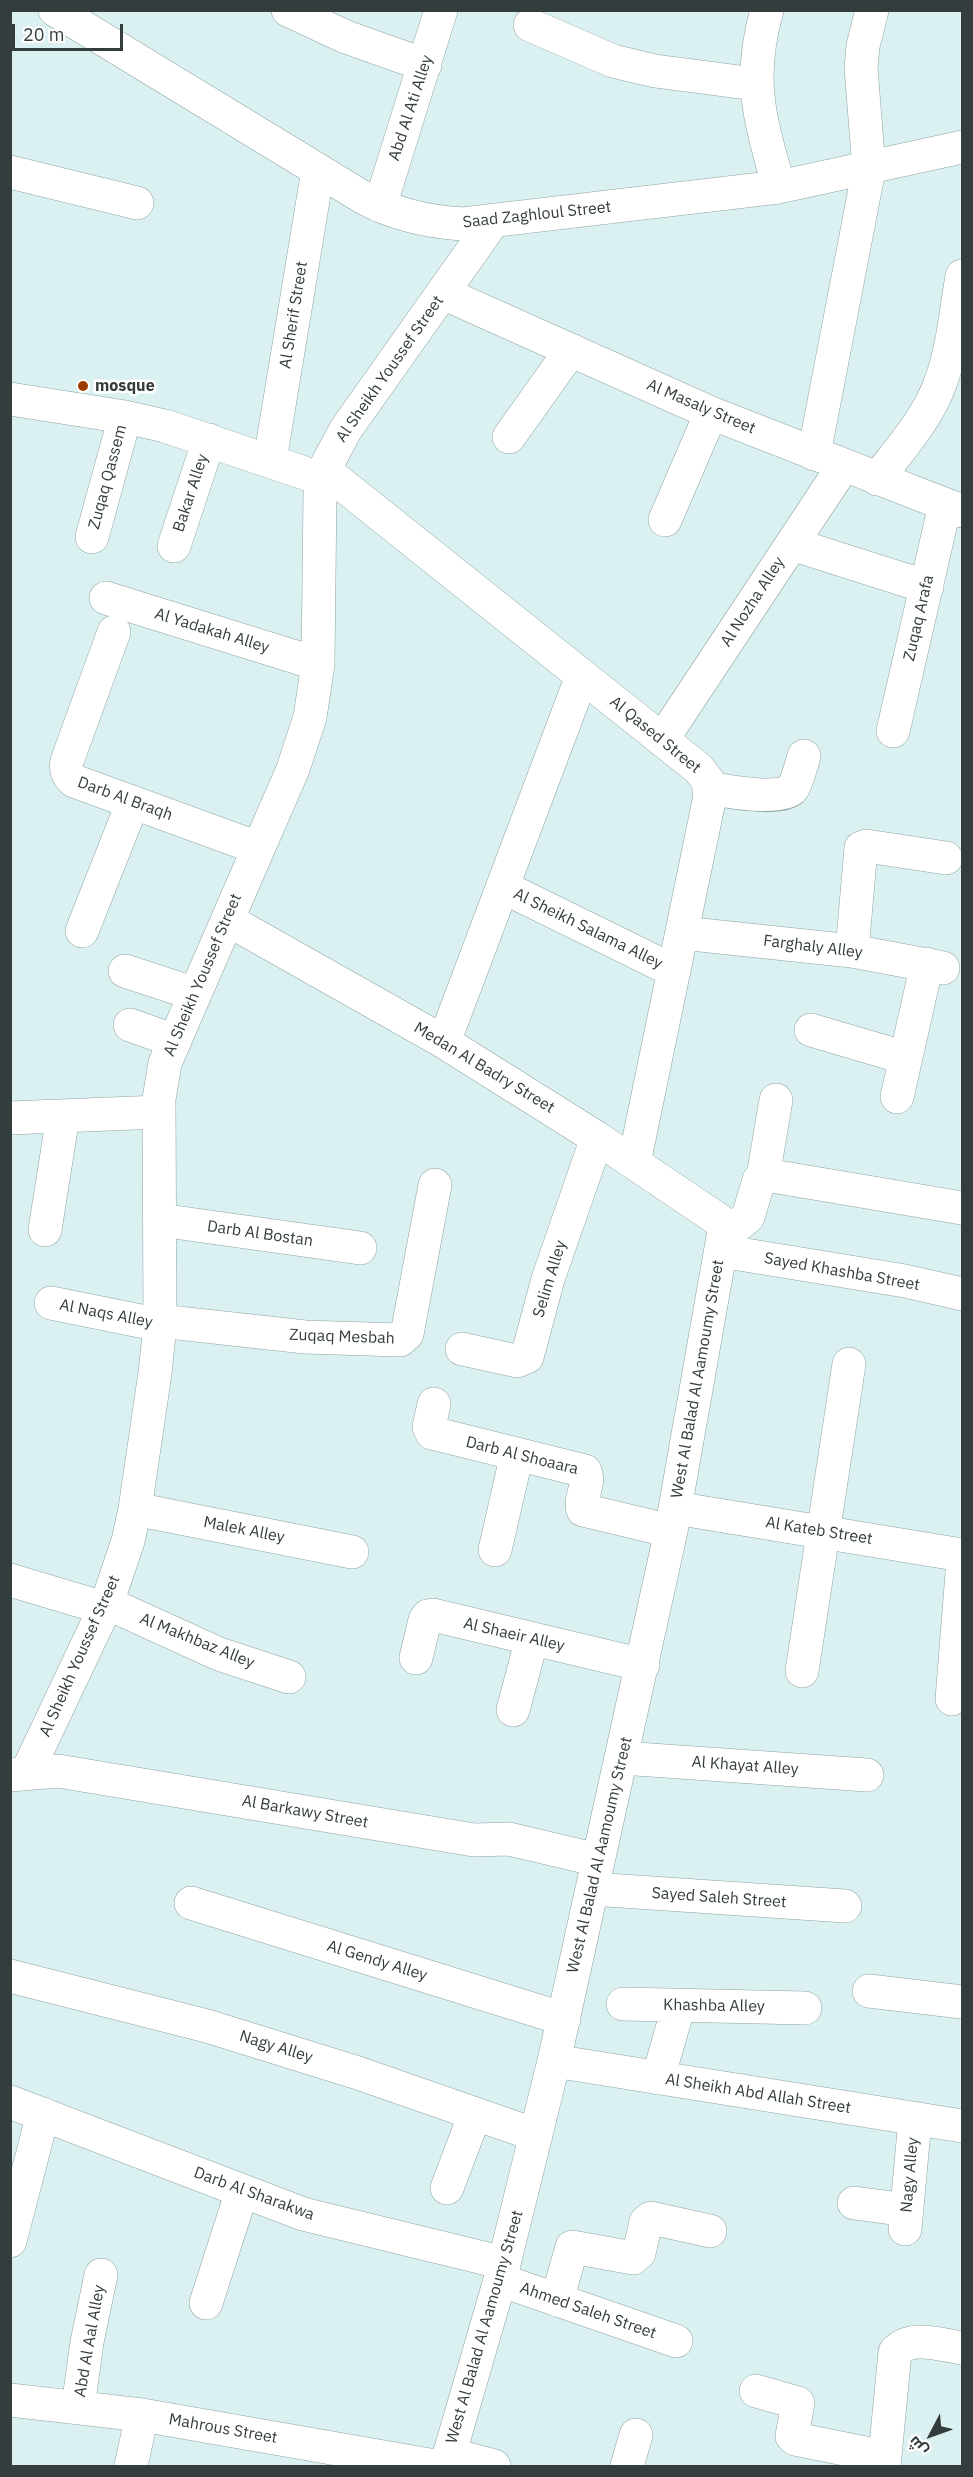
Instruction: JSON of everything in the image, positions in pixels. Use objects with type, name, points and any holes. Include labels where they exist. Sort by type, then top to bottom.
[{"type":"street","name":"Saad Zaghloul Street","points":[[55,10],[380,206],[399,214],[442,223],[463,224],[779,187],[963,147]]},
{"type":"street","points":[[288,10],[346,37],[425,65]]},
{"type":"street","name":"Abd Al Ati Alley","points":[[380,206],[441,10]]},
{"type":"street","points":[[766,10],[757,56],[756,84],[759,112],[779,187]]},
{"type":"street","points":[[829,459],[869,169],[861,68],[863,46],[873,10]]},
{"type":"street","points":[[530,25],[613,61],[655,71],[756,84]]},
{"type":"street","name":"Al Sherif Street","points":[[270,460],[318,170]]},
{"type":"street","points":[[10,172],[137,202]]},
{"type":"street","name":"Al Sheikh Youssef Street","points":[[19,1773],[106,1606],[128,1541],[135,1509],[155,1373],[160,1323],[159,1112],[161,1081],[165,1063],[303,744],[310,717],[318,664],[319,504],[323,474],[346,429],[494,220]]},
{"type":"street","points":[[877,479],[929,407],[956,348],[963,276]]},
{"type":"street","name":"Al Masaly Street","points":[[443,293],[711,413],[954,508]]},
{"type":"street","points":[[509,437],[571,350]]},
{"type":"street","name":"Al Qased Street","points":[[10,399],[125,417],[323,474],[704,774],[710,788],[634,1163]]},
{"type":"street","points":[[665,520],[711,413]]},
{"type":"street","name":"Zuqaq Qassem","points":[[92,537],[125,417]]},
{"type":"street","name":"Bakar Alley","points":[[174,546],[209,441]]},
{"type":"street","name":"Al Nozha Alley","points":[[662,740],[792,544],[829,459]]},
{"type":"street","name":"Zuqaq Arafa","points":[[893,731],[927,587],[954,508]]},
{"type":"street","points":[[792,544],[927,587]]},
{"type":"street","name":"Al Yadakah Alley","points":[[106,598],[318,664]]},
{"type":"street","name":"Darb Al Braqh","points":[[114,632],[66,769],[68,776],[74,782],[258,848]]},
{"type":"street","points":[[444,1042],[582,676]]},
{"type":"street","points":[[710,788],[742,794],[786,793],[793,788],[804,756]]},
{"type":"street","points":[[82,931],[133,802]]},
{"type":"street","points":[[852,951],[861,848],[866,846],[946,858]]},
{"type":"street","name":"Al Sheikh Salama Alley","points":[[503,887],[674,971]]},
{"type":"street","name":"Medan Al Badry Street","points":[[228,920],[444,1042],[597,1138],[718,1220],[722,1225],[722,1244]]},
{"type":"street","name":"Farghaly Alley","points":[[682,933],[852,951],[935,966],[906,1058]]},
{"type":"street","points":[[126,971],[195,994]]},
{"type":"street","points":[[130,1025],[175,1041]]},
{"type":"street","points":[[811,1030],[906,1058],[897,1097]]},
{"type":"street","points":[[722,1244],[748,1217],[759,1180],[762,1177],[776,1100]]},
{"type":"street","points":[[10,1118],[159,1112]]},
{"type":"street","points":[[45,1230],[63,1116]]},
{"type":"street","name":"Selim Alley","points":[[462,1349],[517,1361],[527,1357],[548,1278],[597,1138]]},
{"type":"street","points":[[762,1177],[766,1175],[963,1208]]},
{"type":"street","name":"Zuqaq Mesbah","points":[[160,1323],[305,1337],[400,1341],[407,1334],[435,1185]]},
{"type":"street","name":"Darb Al Bostan","points":[[160,1220],[360,1248]]},
{"type":"street","name":"Sayed Khashba Street","points":[[722,1244],[963,1294]]},
{"type":"street","name":"West Al Balad Al Aamoumy Street","points":[[443,2462],[502,2272],[555,2061],[673,1520],[722,1244]]},
{"type":"street","name":"Al Naqs Alley","points":[[51,1303],[160,1323]]},
{"type":"street","points":[[802,1671],[849,1364]]},
{"type":"street","name":"Darb Al Shoaara","points":[[434,1404],[429,1427],[432,1433],[585,1471],[588,1478],[582,1506],[585,1511],[673,1520]]},
{"type":"street","points":[[495,1550],[517,1454]]},
{"type":"street","name":"Malek Alley","points":[[135,1509],[352,1552]]},
{"type":"street","name":"Al Kateb Street","points":[[673,1520],[823,1532],[963,1555]]},
{"type":"street","points":[[952,1699],[963,1573]]},
{"type":"street","name":"Al Makhbaz Alley","points":[[10,1580],[106,1606],[219,1654],[289,1677]]},
{"type":"street","name":"Al Shaeir Alley","points":[[416,1658],[425,1620],[430,1615],[643,1665]]},
{"type":"street","points":[[513,1710],[532,1639]]},
{"type":"street","name":"Al Khayat Alley","points":[[622,1758],[867,1775]]},
{"type":"street","name":"Al Barkawy Street","points":[[19,1773],[65,1772],[474,1840],[509,1839],[595,1875]]},
{"type":"street","name":"Sayed Saleh Street","points":[[595,1875],[845,1906]]},
{"type":"street","name":"Al Gendy Alley","points":[[191,1903],[564,2019]]},
{"type":"street","name":"Nagy Alley","points":[[10,1976],[207,2026],[358,2073],[536,2135]]},
{"type":"street","points":[[869,1991],[963,2002]]},
{"type":"street","name":"Khashba Alley","points":[[623,2004],[805,2008]]},
{"type":"street","points":[[658,2078],[679,2005]]},
{"type":"street","name":"Al Sheikh Abd Allah Street","points":[[555,2061],[963,2126]]},
{"type":"street","name":"Darb Al Sharakwa","points":[[10,2102],[303,2214],[502,2272]]},
{"type":"street","points":[[10,2241],[15,2206],[43,2114]]},
{"type":"street","points":[[447,2188],[475,2114]]},
{"type":"street","name":"Nagy Alley","points":[[854,2203],[906,2220],[915,2120]]},
{"type":"street","points":[[206,2303],[242,2191]]},
{"type":"street","points":[[557,2300],[572,2247],[633,2258],[639,2253],[646,2222],[651,2218],[710,2231]]},
{"type":"street","name":"Ahmed Saleh Street","points":[[502,2272],[557,2300],[676,2342]]},
{"type":"street","name":"Abd Al Aal Alley","points":[[78,2407],[87,2342],[101,2275]]},
{"type":"street","points":[[756,2391],[798,2403],[792,2436],[795,2439],[884,2462],[895,2352],[904,2343],[914,2341],[963,2348]]},
{"type":"street","name":"Mahrous Street","points":[[10,2400],[142,2415],[443,2462],[494,2466]]},
{"type":"street","points":[[131,2466],[142,2415]]},
{"type":"street","points":[[627,2466],[636,2434]]},
{"type":"place","name":"mosque","points":[[83,386]]}]
